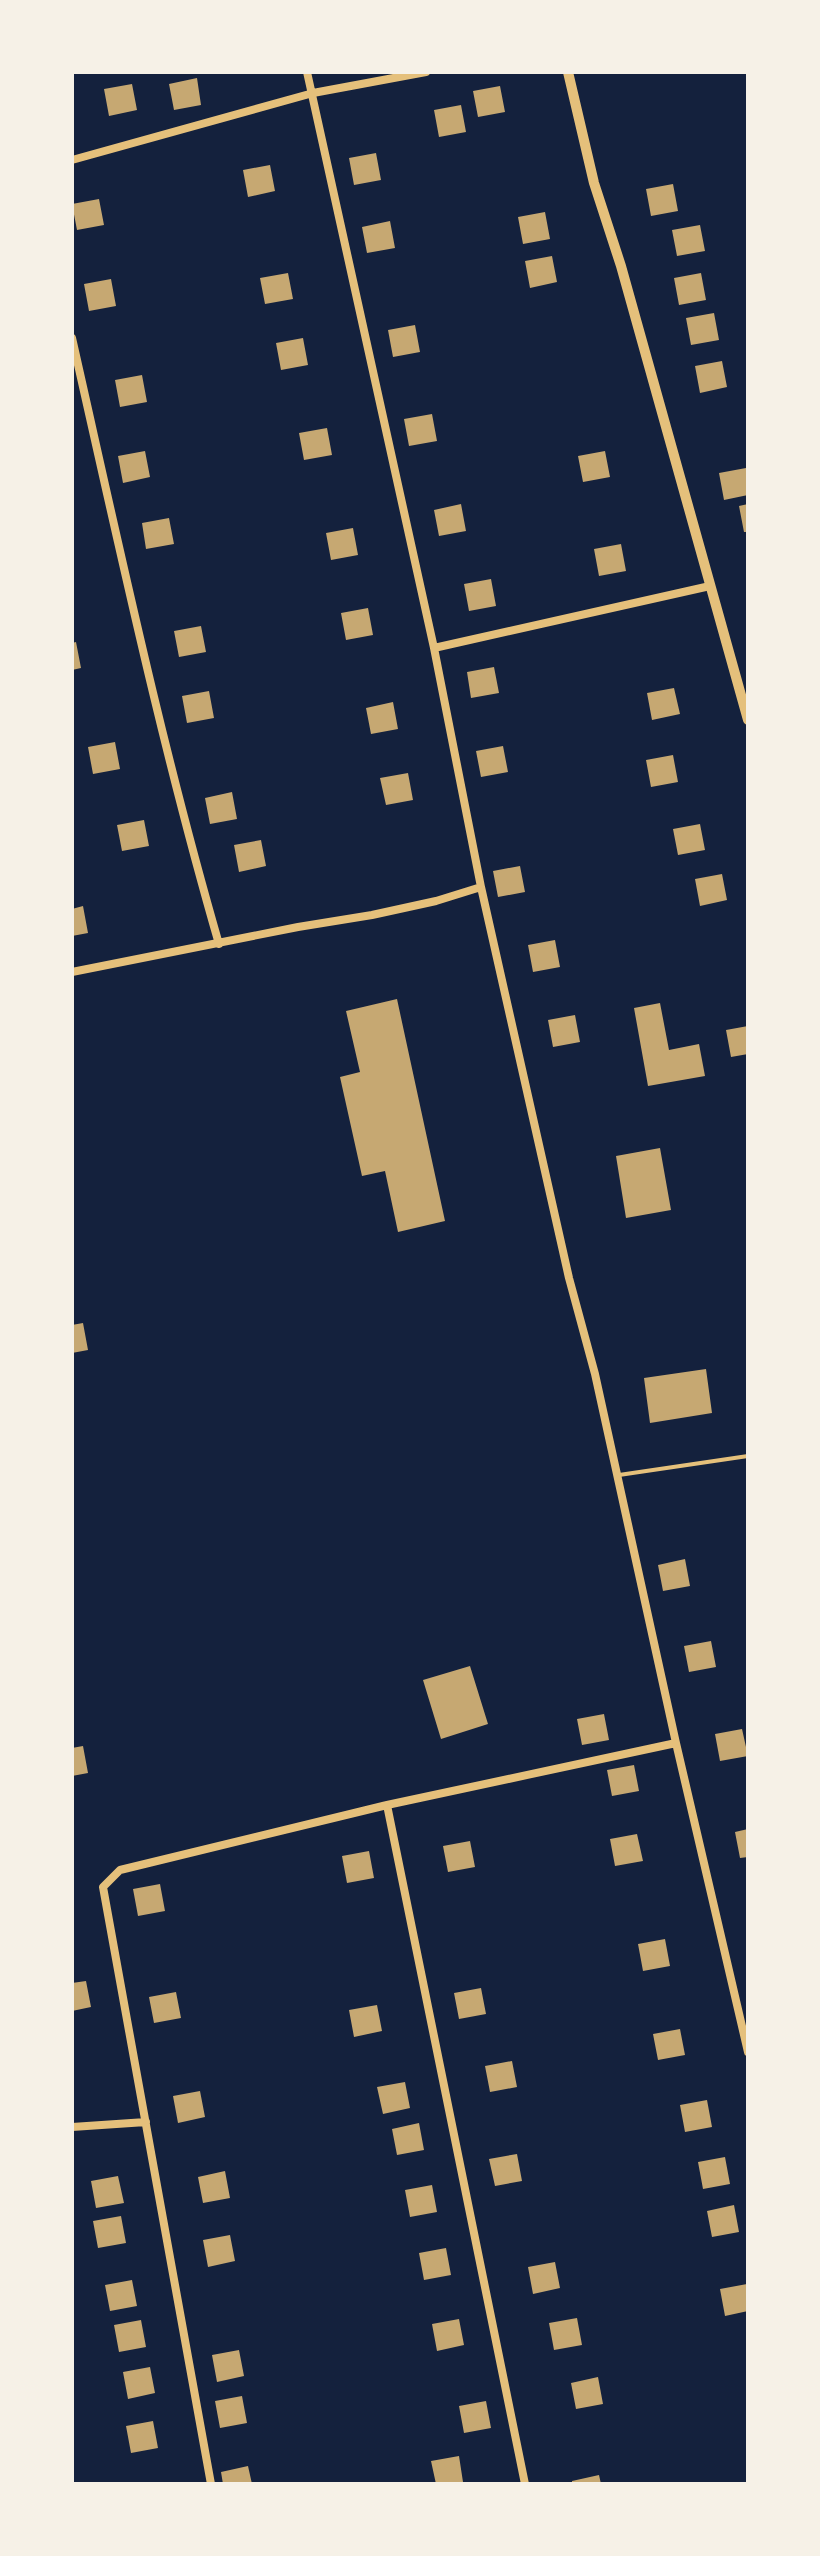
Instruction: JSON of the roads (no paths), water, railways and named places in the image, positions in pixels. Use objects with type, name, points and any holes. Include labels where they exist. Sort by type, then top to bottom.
[{"type":"street","points":[[307,72],[434,648],[481,887],[748,2052]]},
{"type":"street","points":[[72,160],[313,93],[426,72]]},
{"type":"street","points":[[568,72],[594,183],[621,266],[748,720]]},
{"type":"street","points":[[72,338],[156,707],[219,944]]},
{"type":"street","points":[[434,648],[710,586]]},
{"type":"street","points":[[72,972],[372,915],[481,887]]},
{"type":"street","points":[[211,2484],[103,1887],[120,1870],[387,1805],[676,1743]]},
{"type":"street","points":[[387,1805],[525,2484]]},
{"type":"street","points":[[72,2127],[146,2122]]},
{"type":"lane","points":[[617,1475],[748,1456]]}]
